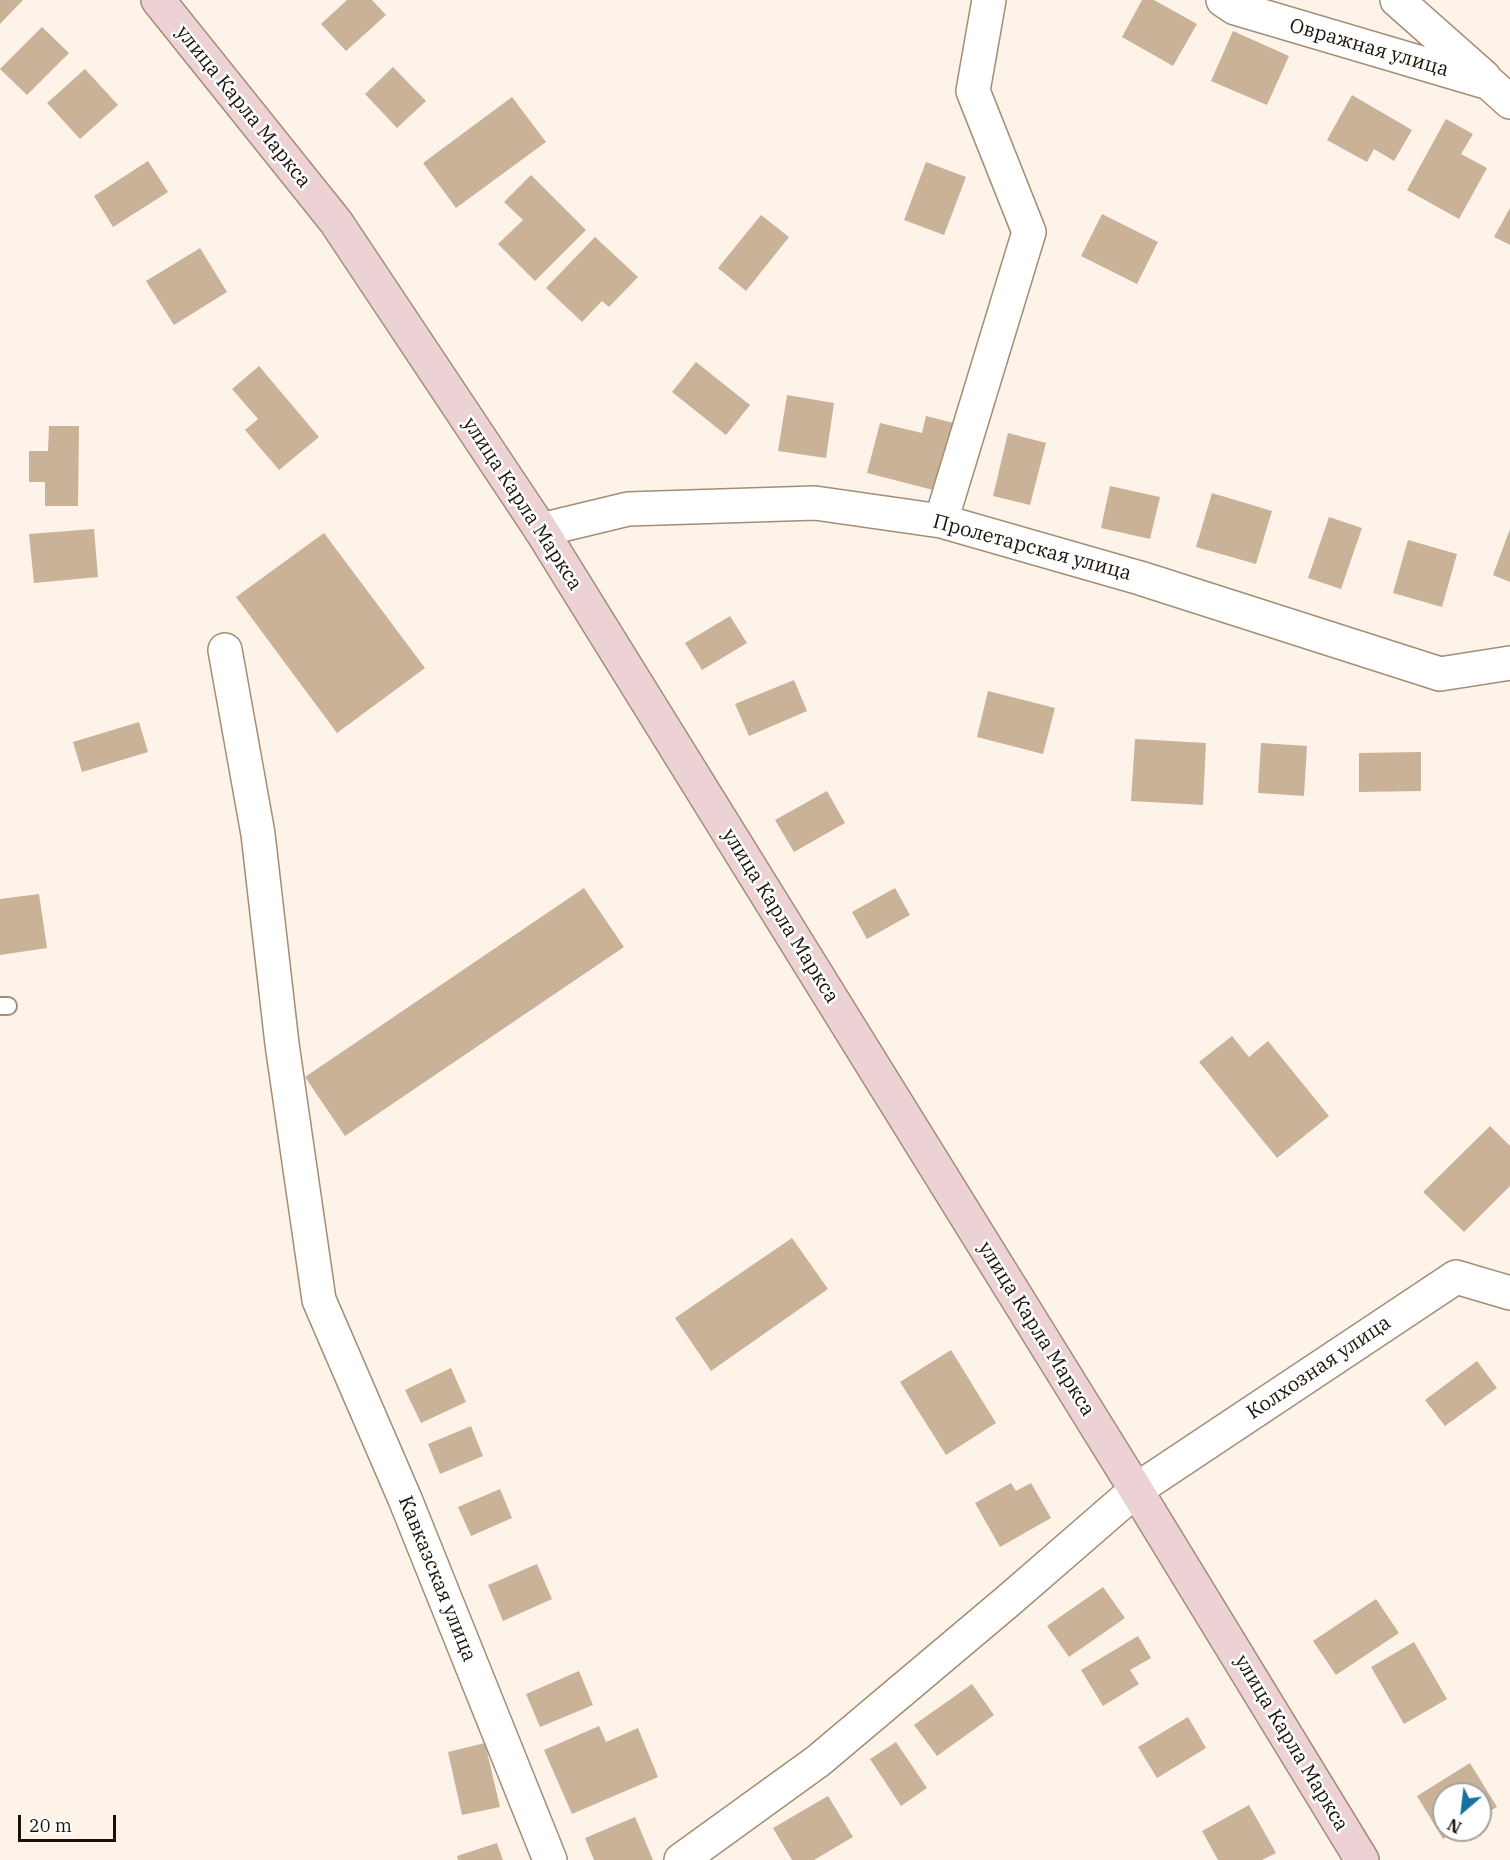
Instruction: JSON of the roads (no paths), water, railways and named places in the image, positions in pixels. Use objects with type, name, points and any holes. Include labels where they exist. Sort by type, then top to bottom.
[{"type":"street","name":"улица Карла Маркса","points":[[158,0],[336,222],[541,530],[1136,1490],[1362,1860]]},
{"type":"street","points":[[941,521],[1029,232],[973,91],[989,0]]},
{"type":"street","name":"Овражная улица","points":[[1223,0],[1234,8],[1500,93]]},
{"type":"street","points":[[1396,0],[1500,93]]},
{"type":"street","name":"Пролетарская улица","points":[[541,530],[628,509],[815,502],[941,521],[1140,578],[1440,674],[1510,663]]},
{"type":"street","name":"Кавказская улица","points":[[225,650],[258,834],[282,1044],[319,1300],[405,1499],[550,1860]]},
{"type":"street","name":"Колхозная улица","points":[[1136,1490],[1456,1277],[1510,1293]]},
{"type":"street","points":[[681,1860],[818,1761],[1136,1490]]}]
